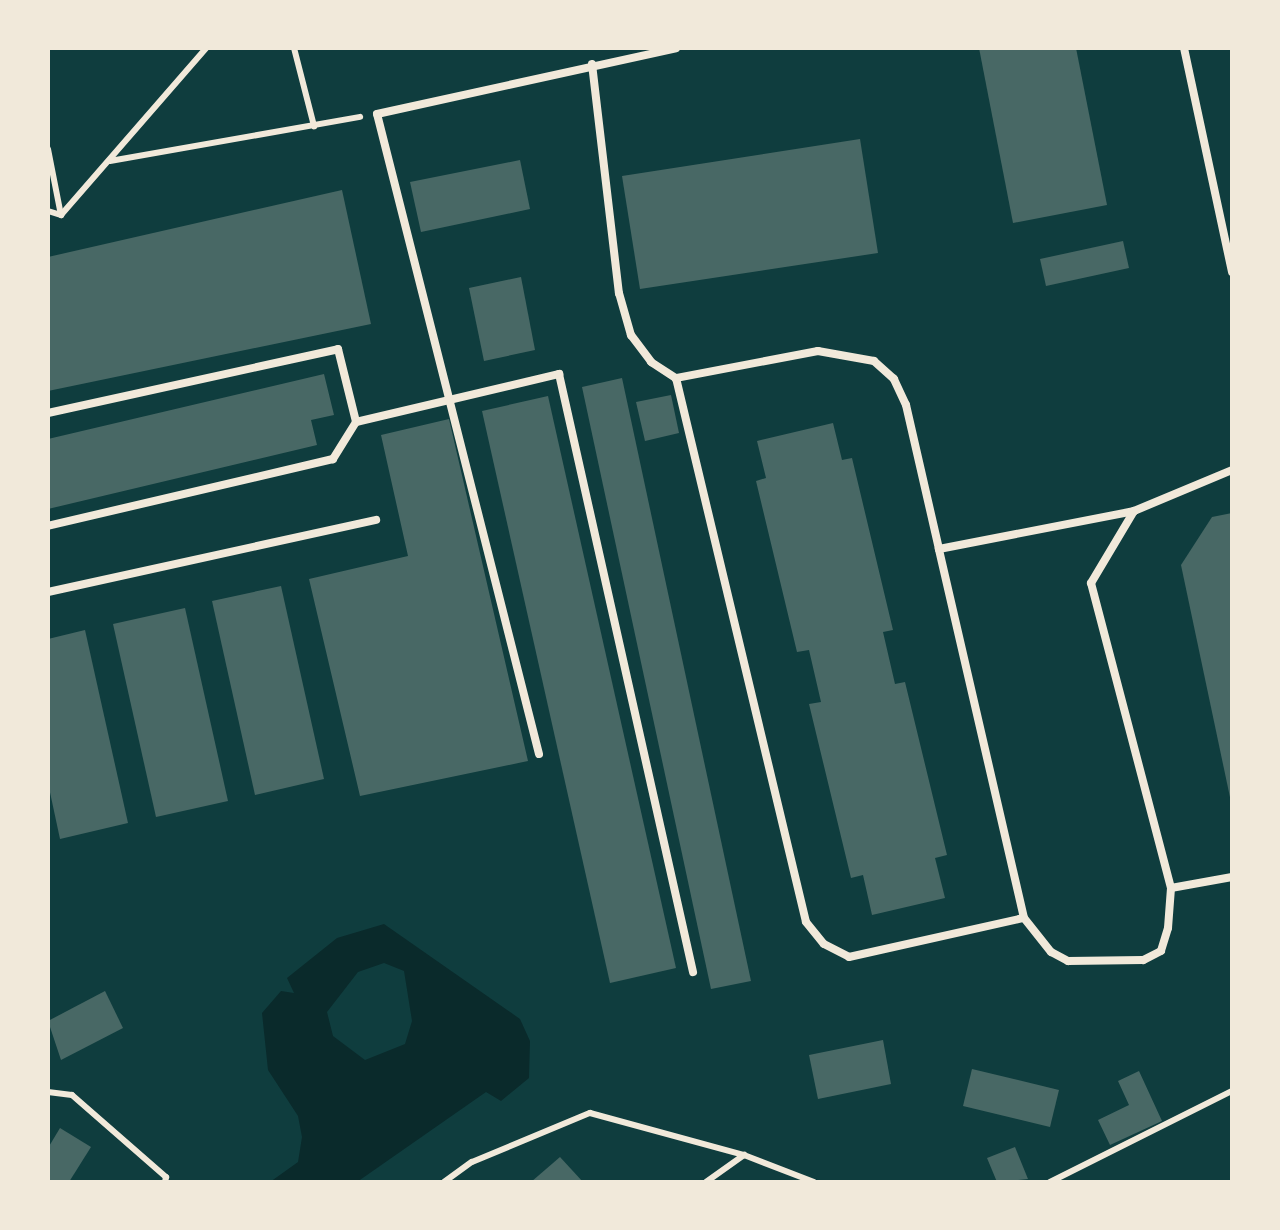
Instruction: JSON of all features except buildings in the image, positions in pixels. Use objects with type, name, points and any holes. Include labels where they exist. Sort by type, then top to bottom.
[{"type":"lane","points":[[539,754],[377,114],[676,48]]},
{"type":"lane","points":[[1184,48],[1232,272]]},
{"type":"lane","points":[[592,64],[620,292],[631,335],[650,362],[676,378],[818,352],[874,361],[906,405],[1024,918],[1051,952],[1068,961],[1143,960],[1160,951],[1171,888],[1091,583],[1134,512]]},
{"type":"lane","points":[[48,413],[338,349],[356,422]]},
{"type":"lane","points":[[48,526],[333,459],[356,422],[558,374],[693,972]]},
{"type":"lane","points":[[676,378],[806,922],[824,944],[849,957],[1024,918]]},
{"type":"lane","points":[[939,549],[1134,512],[1232,470]]},
{"type":"lane","points":[[48,592],[376,520]]},
{"type":"lane","points":[[1171,888],[1232,877]]},
{"type":"path","points":[[61,215],[206,48]]},
{"type":"path","points":[[294,48],[314,126]]},
{"type":"path","points":[[110,162],[377,114]]},
{"type":"path","points":[[48,150],[61,215]]},
{"type":"path","points":[[48,210],[61,215]]},
{"type":"path","points":[[1050,1182],[1232,1091]]},
{"type":"path","points":[[48,1092],[72,1095],[166,1176],[164,1182]]},
{"type":"path","points":[[444,1182],[472,1162],[590,1113],[744,1155],[814,1182]]},
{"type":"path","points":[[706,1182],[744,1155]]},
{"type":"water","points":[[384,924],[520,1019],[530,1041],[529,1078],[501,1101],[486,1092],[357,1182],[270,1182],[298,1162],[302,1137],[298,1116],[268,1070],[262,1013],[281,991],[294,993],[287,978],[337,938]],"holes":[[[384,963],[404,971],[412,1021],[405,1044],[365,1060],[333,1036],[327,1012],[358,972]]]}]
